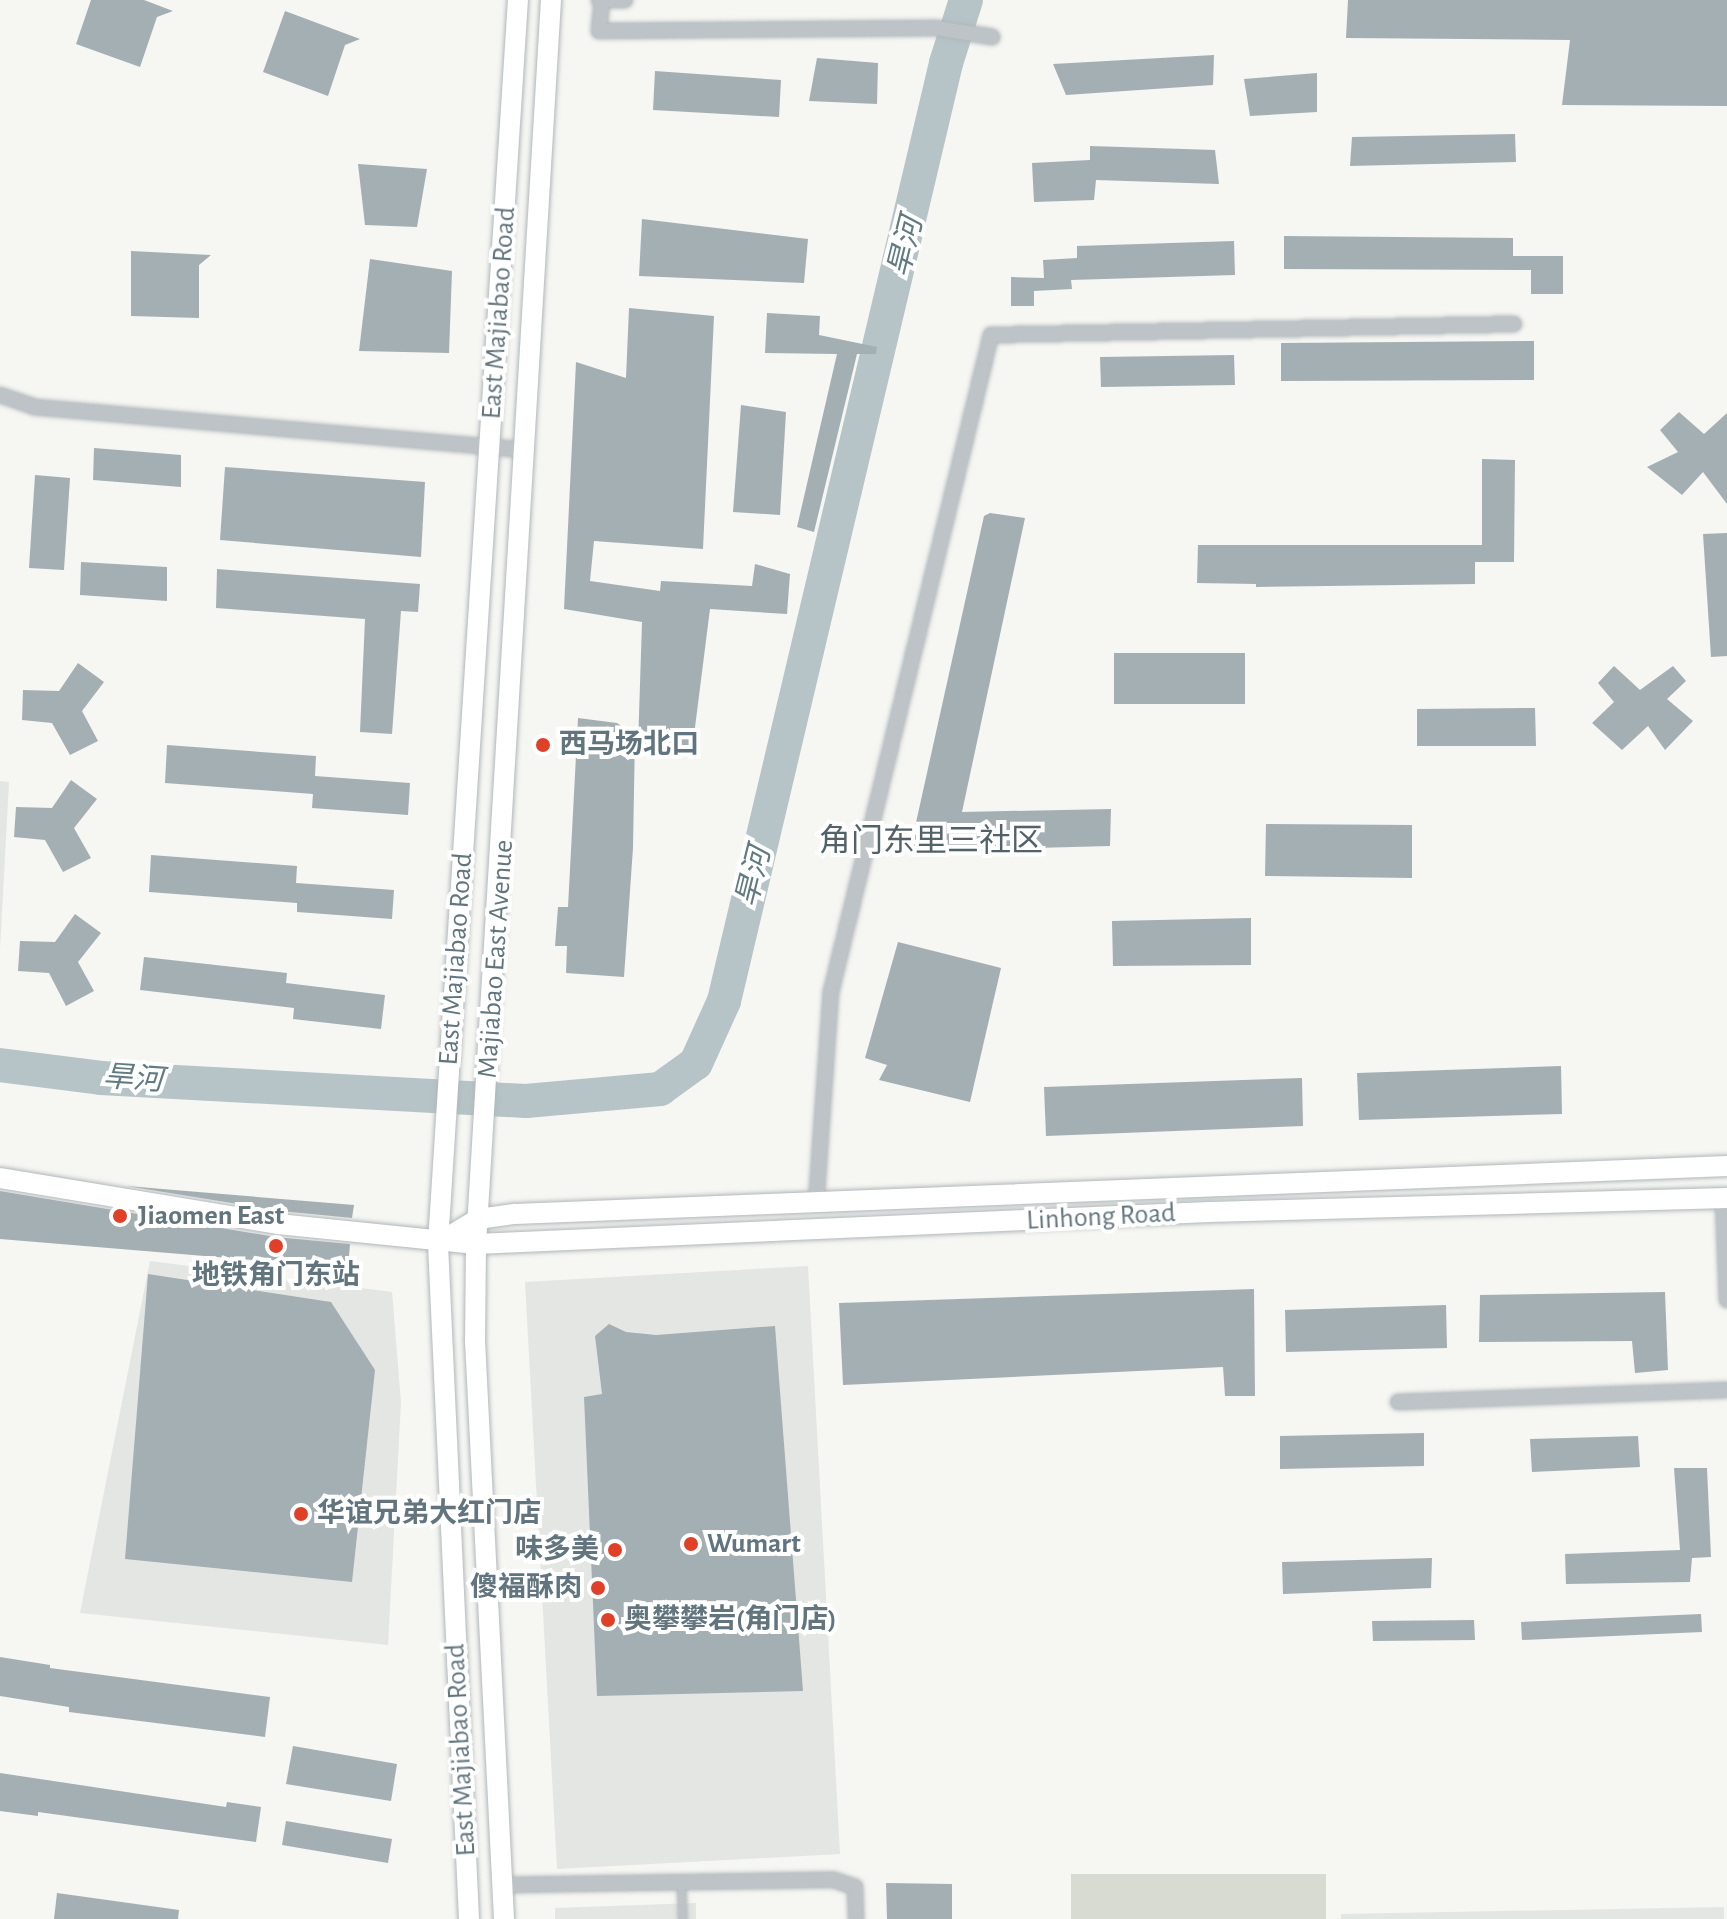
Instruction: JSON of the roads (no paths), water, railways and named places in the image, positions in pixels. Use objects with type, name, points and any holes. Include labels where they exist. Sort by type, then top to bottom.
[{"type":"main road","name":"East Majiabao Road","points":[[469,1919],[438,1243],[518,0]]},
{"type":"main road","name":"Majiabao East Avenue","points":[[504,1919],[475,1341],[476,1244],[527,450],[551,0]]},
{"type":"main road","name":"Linhong Road","points":[[478,1219],[515,1214],[816,1205],[1727,1166]]},
{"type":"main road","name":"Linhong Road","points":[[0,1178],[278,1224],[438,1243],[476,1244],[1209,1212],[1725,1198]]},
{"type":"main road","points":[[438,1243],[478,1219]]},
{"type":"street","points":[[625,0],[601,0],[599,31],[936,28],[992,37]]},
{"type":"street","points":[[816,1205],[831,992],[991,335],[1514,324]]},
{"type":"street","points":[[0,395],[34,407],[527,450]]},
{"type":"street","points":[[1725,1198],[1727,1300]]},
{"type":"street","points":[[1398,1402],[1727,1390]]},
{"type":"street","points":[[502,1885],[834,1880],[855,1887],[856,1919]]},
{"type":"lane","points":[[681,1882],[682,1919]]},
{"type":"waterway","name":"旱河","points":[[0,1065],[101,1078],[526,1101],[660,1089],[696,1063],[724,1001],[946,63],[966,0]]},
{"type":"place","name":"西马场北口","points":[[543,745]]},
{"type":"place","name":"Jiaomen East","points":[[120,1216]]},
{"type":"place","name":"地铁角门东站","points":[[276,1246]]},
{"type":"place","name":"华谊兄弟大红门店","points":[[301,1514]]},
{"type":"place","name":"Wumart","points":[[691,1544]]},
{"type":"place","name":"味多美","points":[[615,1550]]},
{"type":"place","name":"傻福酥肉","points":[[598,1588]]},
{"type":"place","name":"奥攀攀岩(角门店)","points":[[608,1620]]},
{"type":"district","name":"角门东里三社区","points":[[931,841]]}]
